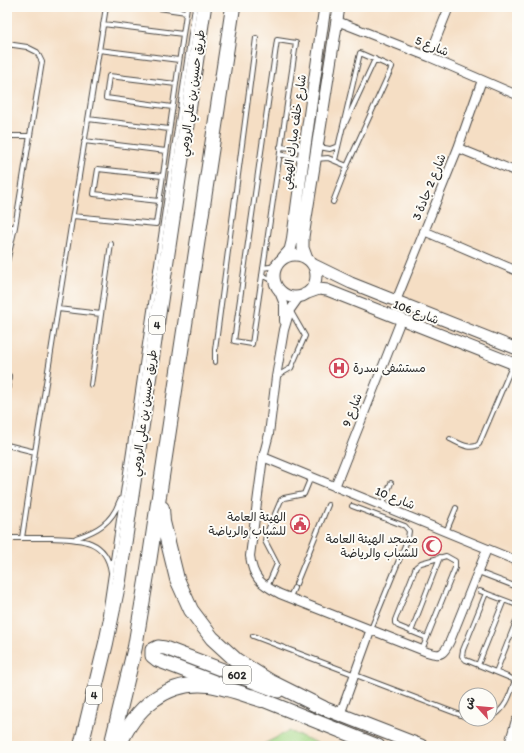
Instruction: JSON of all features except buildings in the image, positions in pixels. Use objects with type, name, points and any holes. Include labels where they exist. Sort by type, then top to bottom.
[{"type":"highway","name":"طريق حسين بن علي الرومي","points":[[81,746],[106,643],[119,580],[204,7]]},
{"type":"highway","name":"4","points":[[111,746],[135,647],[148,569],[160,480],[233,7]]},
{"type":"highway","points":[[160,480],[163,522],[170,553],[178,579],[191,610],[212,638],[236,660],[271,682],[323,708]]},
{"type":"highway","points":[[118,746],[124,734],[138,714],[153,700],[167,691],[185,686],[208,685],[262,700]]},
{"type":"main road","name":"602","points":[[378,746],[160,661],[152,656],[152,650],[158,647],[165,648],[421,746]]},
{"type":"street","name":"شارع خلف مبارك الهيفي","points":[[280,262],[290,250],[292,242],[325,7]]},
{"type":"street","name":"شارع خلف مبارك الهيفي","points":[[310,261],[303,248],[303,237],[339,7]]},
{"type":"street","points":[[429,57],[449,7]]},
{"type":"street","name":"شارع 5","points":[[337,21],[429,57],[517,94]]},
{"type":"street","name":"شارع 2 جادة 3","points":[[396,301],[458,148],[482,80]]},
{"type":"street","points":[[458,148],[517,172]]},
{"type":"street","points":[[424,232],[517,271]]},
{"type":"street","points":[[284,330],[284,304],[276,284],[274,273],[280,262],[289,255],[302,256],[310,261],[315,270],[316,277],[314,284],[302,295],[290,310],[284,330],[276,377],[269,434],[263,457],[250,556],[252,568],[256,578],[267,587],[290,597],[422,650],[435,654],[442,654],[446,650],[487,549]]},
{"type":"street","name":"شارع 106","points":[[310,261],[363,288],[517,349]]},
{"type":"street","points":[[276,284],[287,295],[293,297],[302,295]]},
{"type":"street","points":[[355,301],[353,293],[363,288]]},
{"type":"street","name":"شارع 106","points":[[302,295],[319,289],[327,290],[515,364]]},
{"type":"street","name":"شارع 9","points":[[334,487],[401,320]]},
{"type":"street","name":"شارع 10","points":[[263,457],[517,561]]},
{"type":"street","points":[[340,715],[370,629]]},
{"type":"street","points":[[510,746],[517,722]]},
{"type":"lane","points":[[22,538],[106,7]]},
{"type":"lane","points":[[73,216],[156,224],[186,9],[152,7]]},
{"type":"lane","points":[[104,618],[195,7]]},
{"type":"lane","points":[[103,24],[183,34]]},
{"type":"lane","points":[[215,362],[215,350],[256,38]]},
{"type":"lane","points":[[277,40],[296,43],[280,154],[252,344],[234,341],[277,40]]},
{"type":"lane","points":[[7,44],[27,47],[37,52],[42,62],[15,227],[7,262]]},
{"type":"lane","points":[[99,50],[179,60]]},
{"type":"lane","points":[[332,202],[392,67],[360,53],[334,160]]},
{"type":"lane","points":[[340,135],[375,59]]},
{"type":"lane","points":[[172,107],[106,98],[109,76],[176,84]]},
{"type":"lane","points":[[88,119],[169,129]]},
{"type":"lane","points":[[7,136],[30,136]]},
{"type":"lane","points":[[84,141],[166,151]]},
{"type":"lane","points":[[318,146],[324,149],[330,149],[338,146]]},
{"type":"lane","points":[[280,147],[304,149]]},
{"type":"lane","points":[[280,154],[303,160]]},
{"type":"lane","points":[[316,159],[328,158],[347,166]]},
{"type":"lane","points":[[159,201],[94,194],[98,169],[162,176]]},
{"type":"lane","points":[[7,227],[15,227]]},
{"type":"lane","points":[[91,385],[111,244]]},
{"type":"lane","points":[[263,268],[280,262]]},
{"type":"lane","points":[[262,275],[276,284]]},
{"type":"lane","points":[[58,309],[101,314]]},
{"type":"lane","points":[[276,377],[291,368],[305,336],[290,310]]},
{"type":"lane","points":[[450,440],[469,447],[479,444],[515,364]]},
{"type":"lane","points":[[7,395],[9,376]]},
{"type":"lane","points":[[7,446],[35,452]]},
{"type":"lane","points":[[267,587],[277,564],[265,541],[266,535],[280,501],[284,498],[304,494],[311,477]]},
{"type":"lane","points":[[382,506],[391,483]]},
{"type":"lane","points":[[75,538],[95,531],[107,522],[117,508],[123,492]]},
{"type":"lane","points":[[290,597],[328,505]]},
{"type":"lane","points":[[352,506],[405,526],[409,531],[408,538],[370,629]]},
{"type":"lane","points":[[446,532],[456,508]]},
{"type":"lane","points":[[7,538],[75,538],[90,542],[102,550],[110,562],[111,577]]},
{"type":"lane","points":[[422,650],[427,638],[455,568],[456,563],[446,556],[421,563],[416,567],[397,613],[395,623],[398,626],[427,638]]},
{"type":"lane","points":[[411,632],[440,557]]},
{"type":"lane","points":[[478,572],[517,587]]},
{"type":"lane","points":[[480,591],[517,605]]},
{"type":"lane","points":[[486,593],[462,653],[466,660],[515,680]]},
{"type":"lane","points":[[478,665],[504,600]]},
{"type":"lane","points":[[496,672],[517,619]]},
{"type":"lane","points":[[253,636],[458,714]]},
{"type":"lane","points":[[498,713],[506,705],[517,674]]},
{"type":"lane","points":[[88,720],[92,681]]},
{"type":"green space","points":[[289,731],[324,746],[260,746]]},
{"type":"place","name":"مستشفى سدرة","points":[[339,368]]},
{"type":"place","name":"الهيئة العامة للشباب والرياضة","points":[[300,524]]},
{"type":"place","name":"مسجد الهيئة العامة للشباب والرياضة","points":[[432,546]]}]
